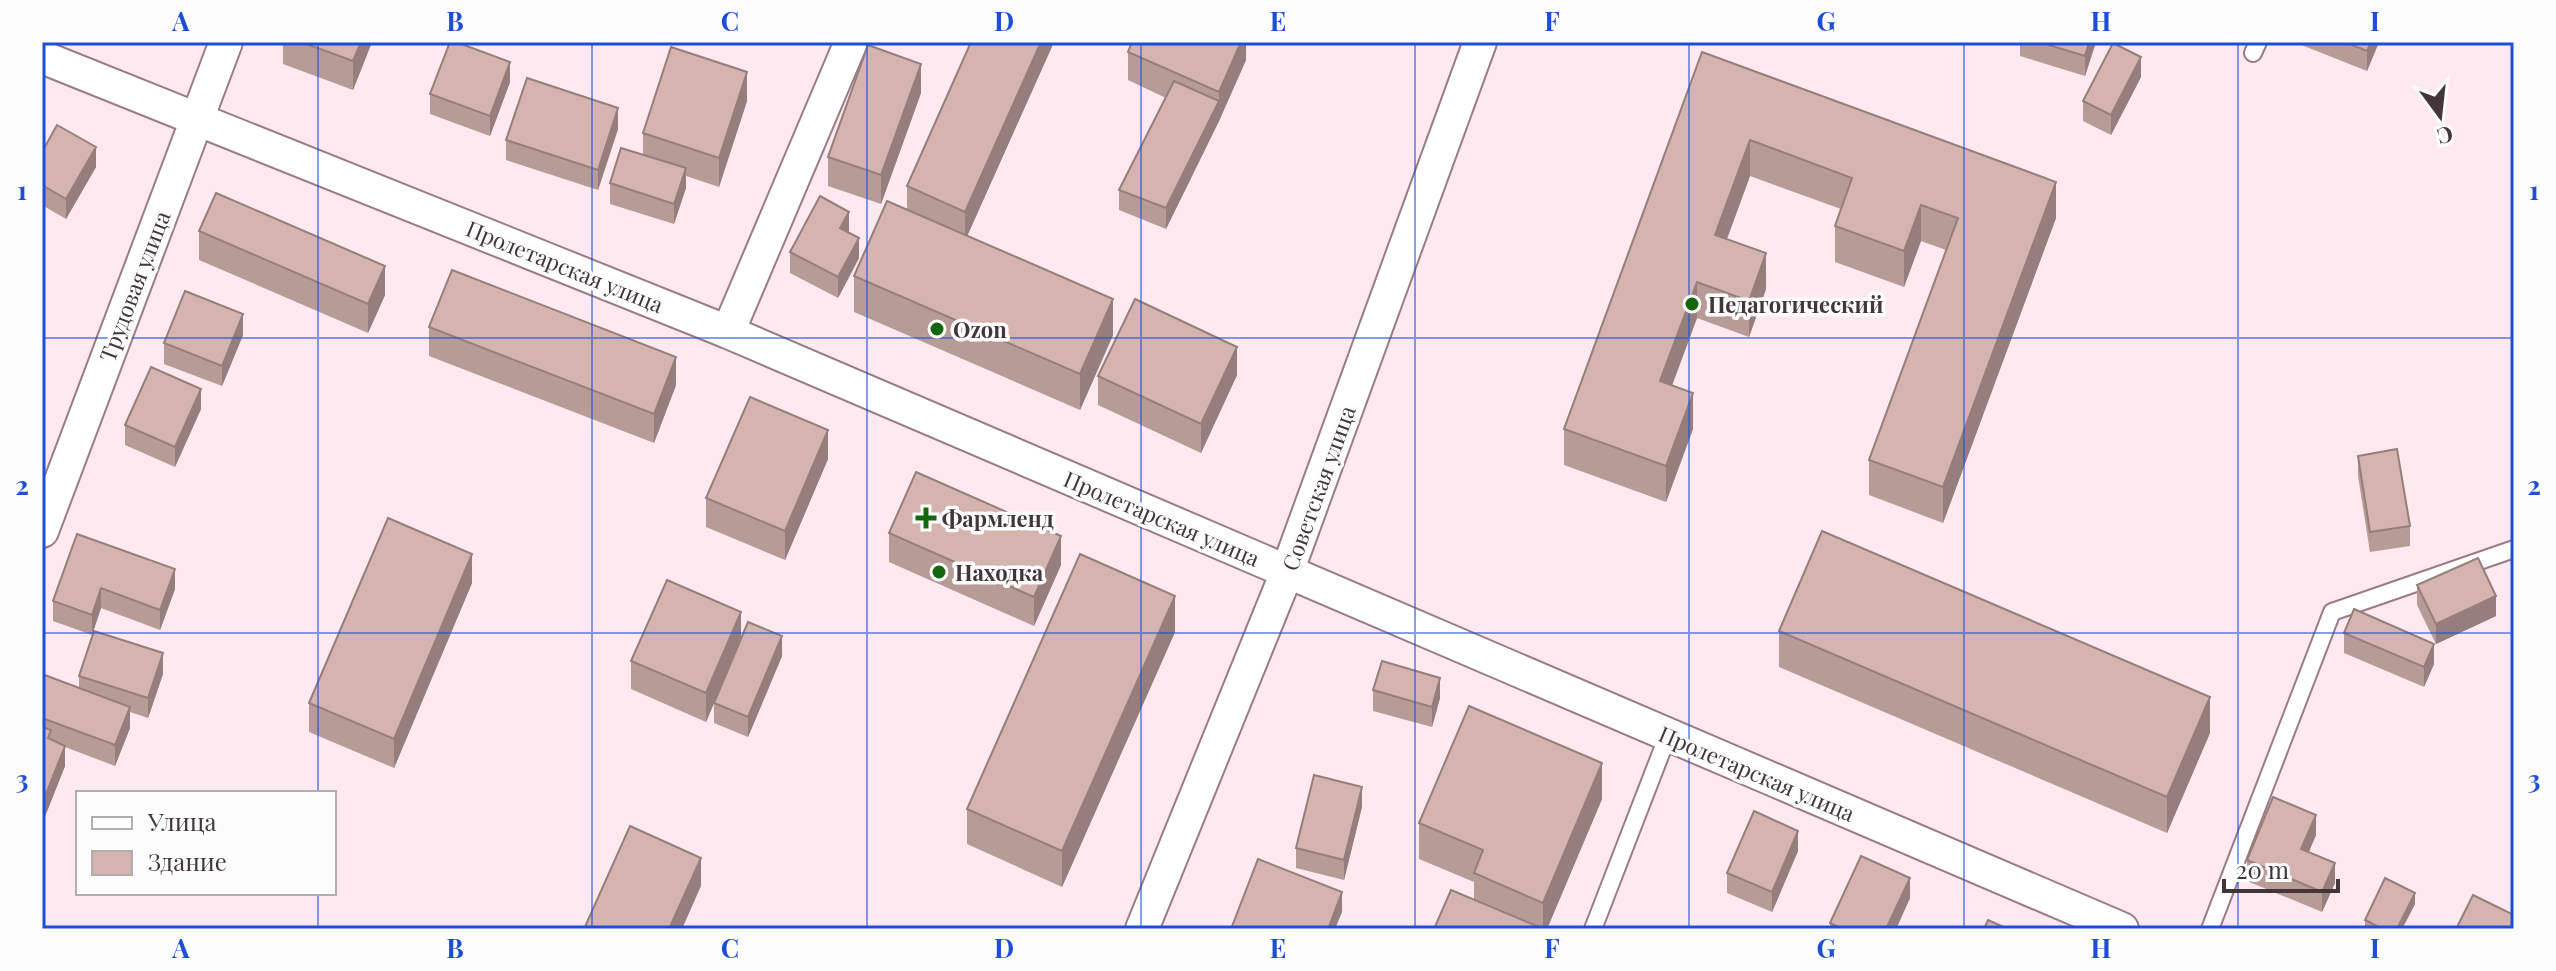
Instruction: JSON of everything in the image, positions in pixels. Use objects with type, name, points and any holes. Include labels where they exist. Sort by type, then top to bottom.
[{"type":"street","name":"Трудовая улица","points":[[42,531],[226,42]]},
{"type":"street","points":[[728,332],[851,42]]},
{"type":"street","name":"Советская улица","points":[[1142,929],[1287,572],[1480,42]]},
{"type":"street","name":"Пролетарская улица","points":[[45,60],[728,332],[2122,929]]},
{"type":"lane","points":[[2210,929],[2332,612],[2514,549]]},
{"type":"lane","points":[[1593,929],[1668,735]]},
{"type":"building","points":[[301,42],[361,42],[353,61]]},
{"type":"building","points":[[450,42],[510,62],[490,116],[430,94]]},
{"type":"building","points":[[971,42],[1041,42],[965,212],[907,186]]},
{"type":"building","points":[[1132,42],[1241,42],[1219,92],[1128,52]]},
{"type":"building","points":[[2039,42],[2089,42],[2085,56]]},
{"type":"building","points":[[2345,42],[2371,42],[2367,51]]},
{"type":"building","points":[[2113,43],[2141,57],[2111,115],[2083,101]]},
{"type":"building","points":[[868,45],[921,64],[881,175],[828,157]]},
{"type":"building","points":[[671,47],[747,72],[719,158],[643,133]]},
{"type":"building","name":"Педагогический","points":[[1702,52],[2056,182],[1943,487],[1869,460],[1958,218],[1921,205],[1904,251],[1835,226],[1852,178],[1750,140],[1715,235],[1766,253],[1749,301],[1697,282],[1660,381],[1693,393],[1666,466],[1564,429]]},
{"type":"building","points":[[527,78],[618,108],[598,170],[506,140]]},
{"type":"building","points":[[1174,81],[1219,101],[1166,208],[1119,190]]},
{"type":"building","points":[[57,125],[96,147],[66,199],[42,185],[42,152]]},
{"type":"building","points":[[621,148],[686,168],[674,204],[610,183]]},
{"type":"building","points":[[216,193],[385,266],[368,304],[199,231]]},
{"type":"building","points":[[820,196],[849,212],[840,228],[859,238],[838,277],[790,252]]},
{"type":"building","points":[[887,201],[1113,299],[1080,374],[854,276]]},
{"type":"building","points":[[452,270],[676,357],[654,414],[429,327]]},
{"type":"building","points":[[185,291],[243,314],[222,366],[164,343]]},
{"type":"building","points":[[1135,299],[1237,347],[1201,424],[1098,376]]},
{"type":"building","points":[[151,367],[201,389],[175,447],[125,425]]},
{"type":"building","points":[[750,397],[828,430],[785,531],[706,498]]},
{"type":"building","points":[[2397,449],[2410,526],[2370,532],[2358,456]]},
{"type":"building","points":[[916,472],[1061,536],[1034,597],[889,533]]},
{"type":"building","points":[[388,518],[472,554],[394,739],[309,703]]},
{"type":"building","points":[[1822,531],[2210,697],[2167,797],[1779,631]]},
{"type":"building","points":[[77,534],[175,569],[160,610],[101,588],[92,615],[53,601]]},
{"type":"building","points":[[1080,554],[1175,596],[1062,851],[967,809]]},
{"type":"building","points":[[2478,558],[2496,596],[2436,624],[2417,585]]},
{"type":"building","points":[[667,580],[741,612],[706,693],[631,661]]},
{"type":"building","points":[[2354,609],[2434,644],[2424,667],[2344,633]]},
{"type":"building","points":[[748,622],[782,636],[748,717],[714,703]]},
{"type":"building","points":[[94,631],[163,653],[148,698],[79,676]]},
{"type":"building","points":[[1382,661],[1440,678],[1432,707],[1373,690]]},
{"type":"building","points":[[42,674],[130,707],[115,745],[42,718]]},
{"type":"building","points":[[1469,706],[1602,763],[1543,903],[1474,873],[1483,850],[1419,823]]},
{"type":"building","points":[[42,727],[51,730],[48,738],[65,746],[42,804]]},
{"type":"building","points":[[1314,775],[1362,787],[1344,860],[1296,848]]},
{"type":"building","points":[[2273,797],[2316,815],[2301,849],[2335,863],[2322,892],[2247,860]]},
{"type":"building","points":[[1754,811],[1798,831],[1772,892],[1727,873]]},
{"type":"building","points":[[630,826],[701,858],[669,929],[584,929]]},
{"type":"building","points":[[1861,856],[1910,878],[1886,929],[1843,929],[1830,923]]},
{"type":"building","points":[[1258,859],[1342,892],[1328,929],[1231,929]]},
{"type":"building","points":[[2385,878],[2415,893],[2397,929],[2383,929],[2365,920]]},
{"type":"building","points":[[1451,890],[1539,927],[1434,929]]},
{"type":"building","points":[[2473,895],[2514,915],[2514,929],[2456,929]]},
{"type":"building","points":[[1988,920],[2008,929],[1984,929]]},
{"type":"place","name":"Педагогический","points":[[1692,304]]},
{"type":"place","name":"Ozon","points":[[937,329]]},
{"type":"place","name":"Фармленд","points":[[926,518]]},
{"type":"place","name":"Находка","points":[[939,572]]}]
